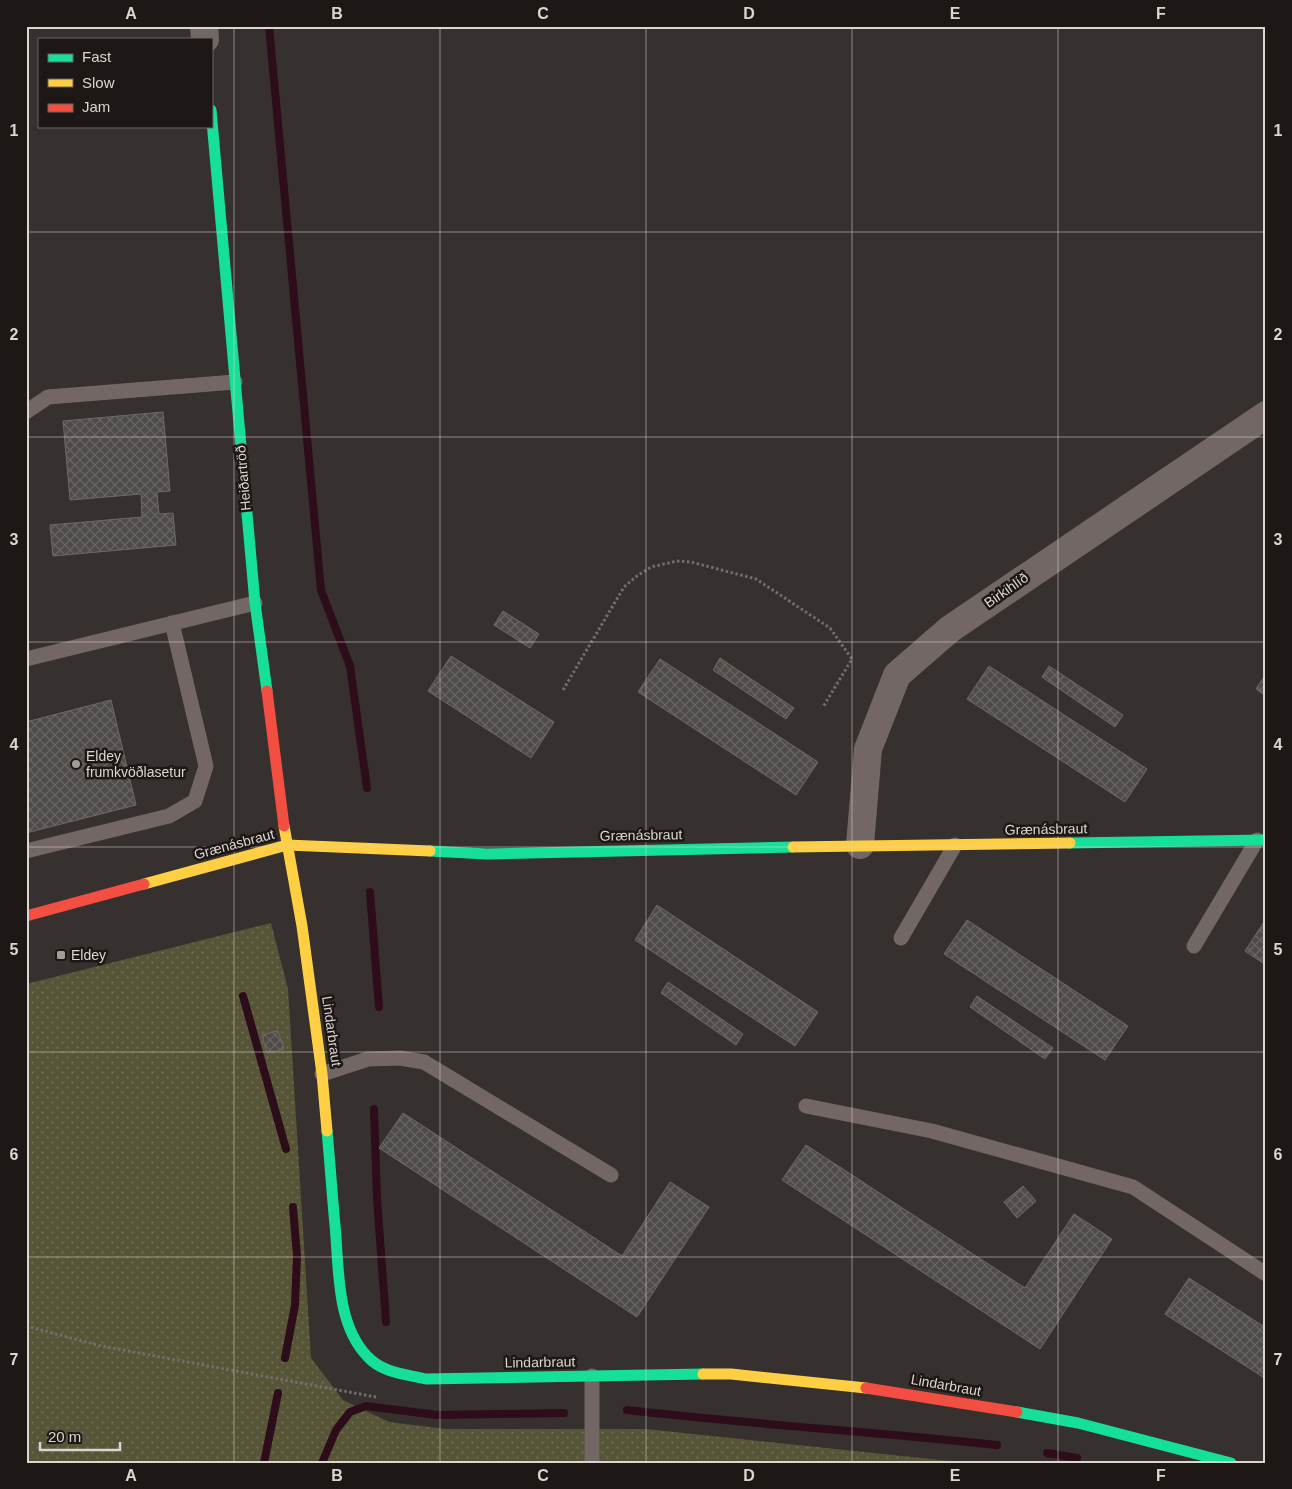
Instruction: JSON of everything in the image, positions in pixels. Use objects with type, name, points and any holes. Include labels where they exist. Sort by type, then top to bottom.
[{"type":"street","name":"Heiðartröð","points":[[212,121],[254,603],[287,845]]},
{"type":"street","name":"Birkihlíð","points":[[860,845],[868,749],[897,674],[950,629],[1266,415]]},
{"type":"street","name":"Grænásbraut","points":[[26,916],[287,845],[487,854],[860,845],[955,846],[1261,840]]},
{"type":"street","name":"Lindarbraut","points":[[287,845],[302,926],[322,1074],[332,1169],[341,1293],[347,1325],[362,1352],[387,1370],[426,1379],[731,1374],[902,1392],[1078,1423],[1231,1463]]},
{"type":"lane","points":[[26,412],[48,397],[235,382]]},
{"type":"lane","points":[[26,659],[254,603]]},
{"type":"lane","points":[[26,851],[169,816],[195,801],[206,766],[172,623]]},
{"type":"lane","points":[[1194,946],[1261,840]]},
{"type":"lane","points":[[901,938],[955,846]]},
{"type":"lane","points":[[322,1074],[368,1058],[400,1058],[424,1062],[611,1175]]},
{"type":"lane","points":[[806,1106],[932,1130],[1133,1187],[1266,1274]]},
{"type":"lane","points":[[592,1376],[592,1463]]},
{"type":"path","points":[[563,690],[624,587],[651,567],[677,561],[691,562],[756,579],[830,628],[852,659],[823,707]]},
{"type":"path","points":[[26,1326],[101,1346],[351,1392]]},
{"type":"shaded area","points":[[271,923],[288,989],[311,1358],[343,1400],[389,1422],[446,1429],[646,1429],[969,1463],[26,1463],[26,984]]},
{"type":"building","points":[[163,412],[170,491],[157,492],[159,514],[173,513],[176,545],[53,556],[50,525],[142,517],[141,494],[70,500],[63,421]]},
{"type":"building","points":[[503,611],[539,634],[530,648],[494,625]]},
{"type":"building","points":[[451,656],[554,722],[531,758],[428,691]]},
{"type":"building","points":[[720,658],[794,708],[786,719],[713,670]]},
{"type":"building","points":[[660,659],[818,762],[796,795],[638,692]]},
{"type":"building","points":[[989,666],[1147,769],[1125,802],[967,699]]},
{"type":"building","points":[[1049,666],[1123,715],[1115,727],[1042,677]]},
{"type":"building","points":[[1266,674],[1266,696],[1256,689]]},
{"type":"building","name":"Eldey frumkvöðlasetur","points":[[111,700],[136,805],[26,833],[26,722]]},
{"type":"building","points":[[657,905],[818,1012],[795,1046],[635,940]]},
{"type":"building","points":[[1266,919],[1266,965],[1245,951]]},
{"type":"building","points":[[967,920],[1128,1026],[1105,1060],[944,954]]},
{"type":"building","points":[[668,982],[743,1034],[736,1045],[661,993]]},
{"type":"building","points":[[977,996],[1053,1048],[1045,1059],[970,1007]]},
{"type":"building","points":[[278,1031],[284,1049],[267,1053],[262,1035]]},
{"type":"building","points":[[403,1113],[622,1256],[670,1182],[709,1207],[637,1317],[379,1148]]},
{"type":"building","points":[[806,1145],[1025,1288],[1074,1214],[1112,1239],[1040,1349],[782,1180]]},
{"type":"building","points":[[1023,1186],[1036,1201],[1017,1218],[1004,1202]]},
{"type":"building","points":[[1189,1278],[1266,1328],[1266,1379],[1165,1314]]},
{"type":"waterway","points":[[269,26],[321,590],[350,666],[367,788]]},
{"type":"waterway","points":[[370,892],[379,1007]]},
{"type":"waterway","points":[[243,996],[286,1149]]},
{"type":"waterway","points":[[374,1109],[377,1198],[386,1322]]},
{"type":"waterway","points":[[285,1358],[295,1305],[297,1256],[293,1207]]},
{"type":"waterway","points":[[264,1463],[278,1393]]},
{"type":"waterway","points":[[322,1463],[336,1430],[350,1412],[366,1406],[437,1415],[564,1413]]},
{"type":"waterway","points":[[627,1410],[997,1445]]},
{"type":"waterway","points":[[1047,1453],[1077,1458]]},
{"type":"traffic: fast","points":[[212,121],[255,603],[267,691]]},
{"type":"traffic: fast","points":[[1070,843],[1266,840]]},
{"type":"traffic: fast","points":[[430,851],[487,854],[793,847]]},
{"type":"traffic: fast","points":[[327,1131],[339,1276],[344,1312],[349,1328],[357,1343],[373,1362],[394,1372],[426,1379],[703,1374]]},
{"type":"traffic: fast","points":[[1017,1412],[1078,1423],[1231,1463]]},
{"type":"traffic: slow","points":[[284,826],[302,926],[322,1074],[327,1131]]},
{"type":"traffic: slow","points":[[793,847],[1070,843]]},
{"type":"traffic: slow","points":[[144,884],[287,845],[430,851]]},
{"type":"traffic: slow","points":[[703,1374],[731,1374],[866,1388]]},
{"type":"traffic: jam","points":[[267,691],[284,826]]},
{"type":"traffic: jam","points":[[26,916],[144,884]]},
{"type":"traffic: jam","points":[[866,1388],[1017,1412]]},
{"type":"place","name":"Eldey frumkvöðlasetur","points":[[76,764]]},
{"type":"place","name":"Eldey","points":[[61,955]]}]
